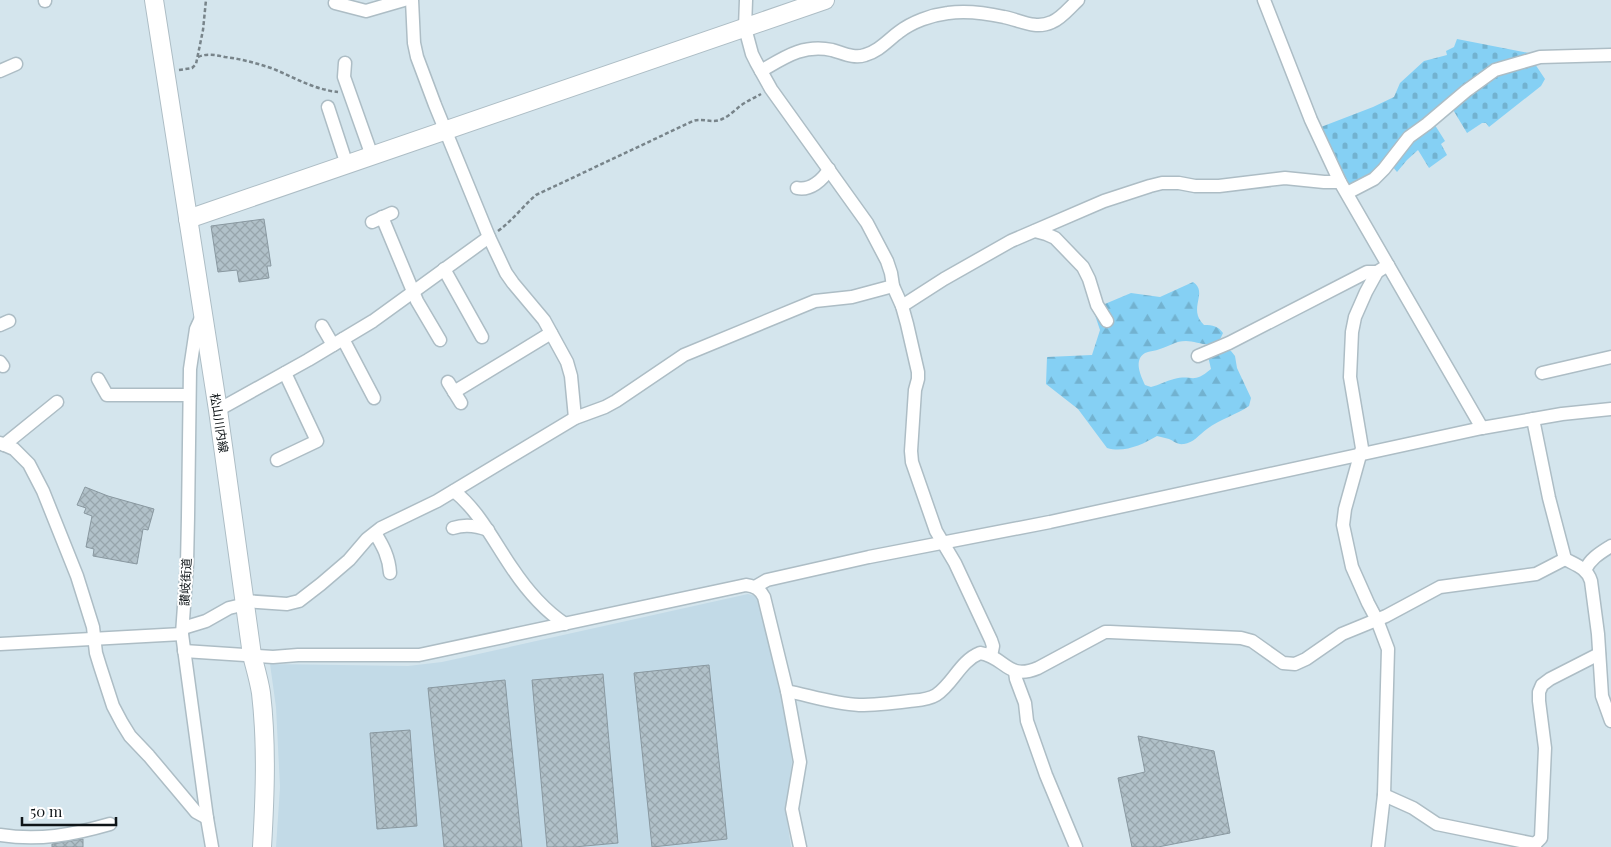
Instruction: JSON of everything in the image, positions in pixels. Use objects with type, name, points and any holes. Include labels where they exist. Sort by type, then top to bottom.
[{"type":"main road","name":"松山川内線","points":[[154,0],[218,410],[252,655],[261,692],[265,748],[265,805],[262,847]]},
{"type":"main road","points":[[188,219],[825,0]]},
{"type":"street","points":[[335,2],[366,11],[404,0]]},
{"type":"street","points":[[412,0],[414,43],[417,57],[489,237],[513,283],[544,320],[567,362],[571,376],[575,418]]},
{"type":"street","points":[[746,0],[745,28],[752,54],[761,71],[771,89],[874,234],[887,261],[893,286],[902,306],[918,372],[915,390],[912,462],[931,519],[965,584],[991,640],[993,646],[991,656]]},
{"type":"street","points":[[761,71],[789,55],[805,49],[830,50],[852,56],[863,56],[876,51],[911,24],[945,13],[963,11],[982,13],[1007,17],[1026,24],[1035,25],[1052,22],[1078,0]]},
{"type":"street","points":[[1264,0],[1311,120],[1382,268],[1482,428]]},
{"type":"street","points":[[902,306],[977,259],[1011,241],[1127,192],[1162,183],[1219,186],[1285,178],[1324,182],[1344,187],[1360,187],[1374,179],[1384,169],[1409,137],[1495,70],[1540,57],[1611,54]]},
{"type":"street","points":[[345,63],[344,77],[372,156]]},
{"type":"street","points":[[0,71],[16,64]]},
{"type":"street","points":[[328,107],[347,165]]},
{"type":"street","points":[[797,188],[804,189],[810,187],[825,176],[829,169]]},
{"type":"street","points":[[382,217],[413,292],[440,340]]},
{"type":"street","points":[[1035,231],[1055,238],[1083,267],[1089,279],[1097,306],[1107,321]]},
{"type":"street","points":[[218,410],[373,321],[489,237]]},
{"type":"street","points":[[1198,356],[1228,343],[1367,272],[1382,268]]},
{"type":"street","points":[[1378,847],[1384,795],[1388,650],[1377,620],[1352,567],[1343,525],[1345,509],[1362,448],[1350,377],[1351,345],[1355,317],[1359,305],[1382,268]]},
{"type":"street","points":[[444,269],[482,337]]},
{"type":"street","points":[[0,644],[182,631],[206,621],[229,608],[245,603],[294,604],[349,560],[368,538],[375,533],[455,492],[490,468],[575,418],[616,401],[684,355],[815,301],[852,297],[893,286]]},
{"type":"street","name":"讃岐街道","points":[[202,316],[196,329],[190,369],[188,536],[182,631],[212,847]]},
{"type":"street","points":[[322,326],[338,342],[374,398]]},
{"type":"street","points":[[461,403],[451,387],[552,333]]},
{"type":"street","points":[[1542,373],[1611,357]]},
{"type":"street","points":[[277,460],[317,441],[285,373]]},
{"type":"street","points":[[98,379],[108,395],[189,395]]},
{"type":"street","points":[[2,444],[47,419],[57,402]]},
{"type":"street","points":[[755,587],[758,583],[767,580],[869,557],[1144,502],[1482,428],[1585,410],[1611,409]]},
{"type":"street","points":[[1533,419],[1549,498],[1565,559],[1585,570],[1591,581],[1598,634],[1602,696],[1611,720]]},
{"type":"street","points":[[2,444],[14,449],[29,464],[36,475],[77,576],[93,627],[96,653],[113,706],[130,736],[196,812],[207,818]]},
{"type":"street","points":[[455,492],[488,530],[522,582],[554,617],[565,624]]},
{"type":"street","points":[[453,528],[470,525],[488,530]]},
{"type":"street","points":[[375,533],[386,553],[390,573]]},
{"type":"street","points":[[1585,570],[1594,556],[1611,546]]},
{"type":"street","points":[[787,691],[859,705],[926,699],[941,692],[967,661],[974,656],[980,654],[991,656],[1015,672],[1032,670],[1105,632],[1242,638],[1252,641],[1283,663],[1294,664],[1306,659],[1342,634],[1377,620],[1440,587],[1536,574],[1565,559]]},
{"type":"street","points":[[184,651],[274,656],[419,655],[746,585],[755,587],[760,590],[764,597],[787,691],[800,762],[792,809],[800,847]]},
{"type":"street","points":[[1384,795],[1413,808],[1437,824],[1535,845],[1541,838],[1545,748],[1539,692],[1542,685],[1550,679],[1599,654]]},
{"type":"street","points":[[1015,672],[1025,703],[1026,721],[1076,847]]},
{"type":"street","points":[[0,835],[19,838],[57,837],[110,824]]},
{"type":"path","points":[[165,71],[186,70],[196,64],[206,0]]},
{"type":"path","points":[[198,57],[215,55],[238,59],[271,68],[310,86],[350,93]]},
{"type":"path","points":[[489,237],[504,226],[536,195],[693,120],[711,122],[720,120],[748,100],[771,89]]},
{"type":"shaded area","points":[[748,594],[756,596],[763,603],[770,647],[784,694],[792,762],[786,813],[791,847],[276,847],[280,787],[276,707],[270,664],[408,666],[442,662]]},
{"type":"green space","points":[[1457,39],[1534,54],[1531,58],[1545,79],[1541,86],[1489,127],[1486,123],[1482,123],[1467,133],[1452,108],[1433,122],[1445,141],[1441,144],[1447,155],[1429,168],[1418,150],[1397,172],[1387,160],[1382,168],[1351,188],[1321,127],[1394,97],[1400,83],[1424,61],[1447,55],[1446,51],[1454,47]]},
{"type":"green space","points":[[1193,282],[1199,291],[1197,313],[1199,319],[1204,325],[1217,327],[1223,333],[1218,341],[1213,344],[1182,341],[1145,353],[1141,356],[1139,364],[1140,373],[1145,385],[1151,387],[1174,379],[1200,377],[1211,369],[1208,356],[1227,349],[1235,356],[1237,368],[1251,398],[1249,406],[1184,444],[1157,436],[1126,449],[1107,448],[1078,409],[1046,384],[1047,357],[1092,355],[1100,330],[1093,309],[1131,293],[1160,297]]},
{"type":"building","points":[[264,219],[271,266],[267,266],[269,278],[239,282],[237,270],[218,272],[211,226]]},
{"type":"building","points":[[85,487],[108,496],[154,509],[148,530],[143,529],[137,564],[93,556],[94,549],[86,547],[92,516],[84,513],[86,508],[77,505]]},
{"type":"building","points":[[709,665],[727,839],[652,847],[634,673]]},
{"type":"building","points":[[603,674],[618,843],[574,847],[547,847],[532,680]]},
{"type":"building","points":[[505,680],[522,847],[444,847],[428,688]]},
{"type":"building","points":[[410,730],[417,826],[377,829],[370,733]]},
{"type":"building","points":[[1138,736],[1214,751],[1230,833],[1158,847],[1132,847],[1118,778],[1145,772]]},
{"type":"building","points":[[83,839],[83,847],[52,847],[52,844]]}]
